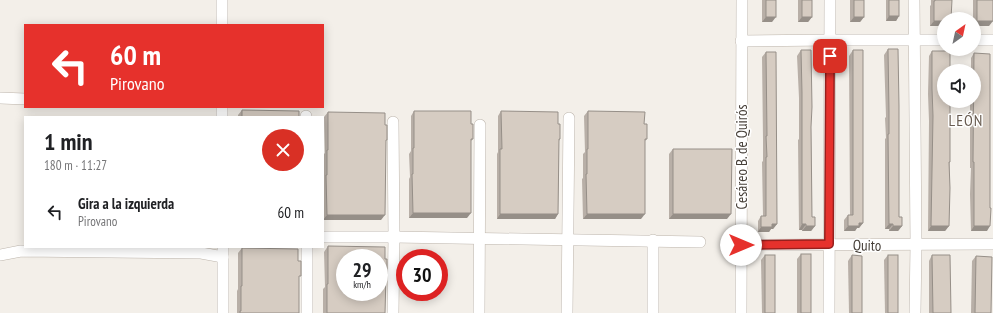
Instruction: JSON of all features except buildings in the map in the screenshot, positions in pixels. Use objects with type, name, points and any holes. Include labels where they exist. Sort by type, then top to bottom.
[{"type":"street","points":[[222,0],[222,24]]},
{"type":"street","name":"Cesáreo B. de Quirós","points":[[741,313],[742,0]]},
{"type":"street","points":[[829,313],[830,0]]},
{"type":"street","points":[[914,0],[916,245],[915,313]]},
{"type":"street","points":[[742,41],[937,40]]},
{"type":"street","points":[[981,40],[993,40]]},
{"type":"street","points":[[0,98],[24,99]]},
{"type":"street","points":[[567,313],[569,118]]},
{"type":"street","points":[[393,122],[393,313]]},
{"type":"street","points":[[479,313],[480,125]]},
{"type":"street","points":[[324,237],[653,240],[700,242]]},
{"type":"street","points":[[653,240],[653,313]]},
{"type":"street","name":"Quito","points":[[741,245],[993,244]]},
{"type":"street","points":[[307,248],[307,313]]},
{"type":"street","points":[[0,255],[22,251],[201,254],[223,252],[223,313]]},
{"type":"district","name":"LEÓN","points":[[966,120]]},
{"type":"route","points":[[741,245],[829,244],[830,56]]}]
